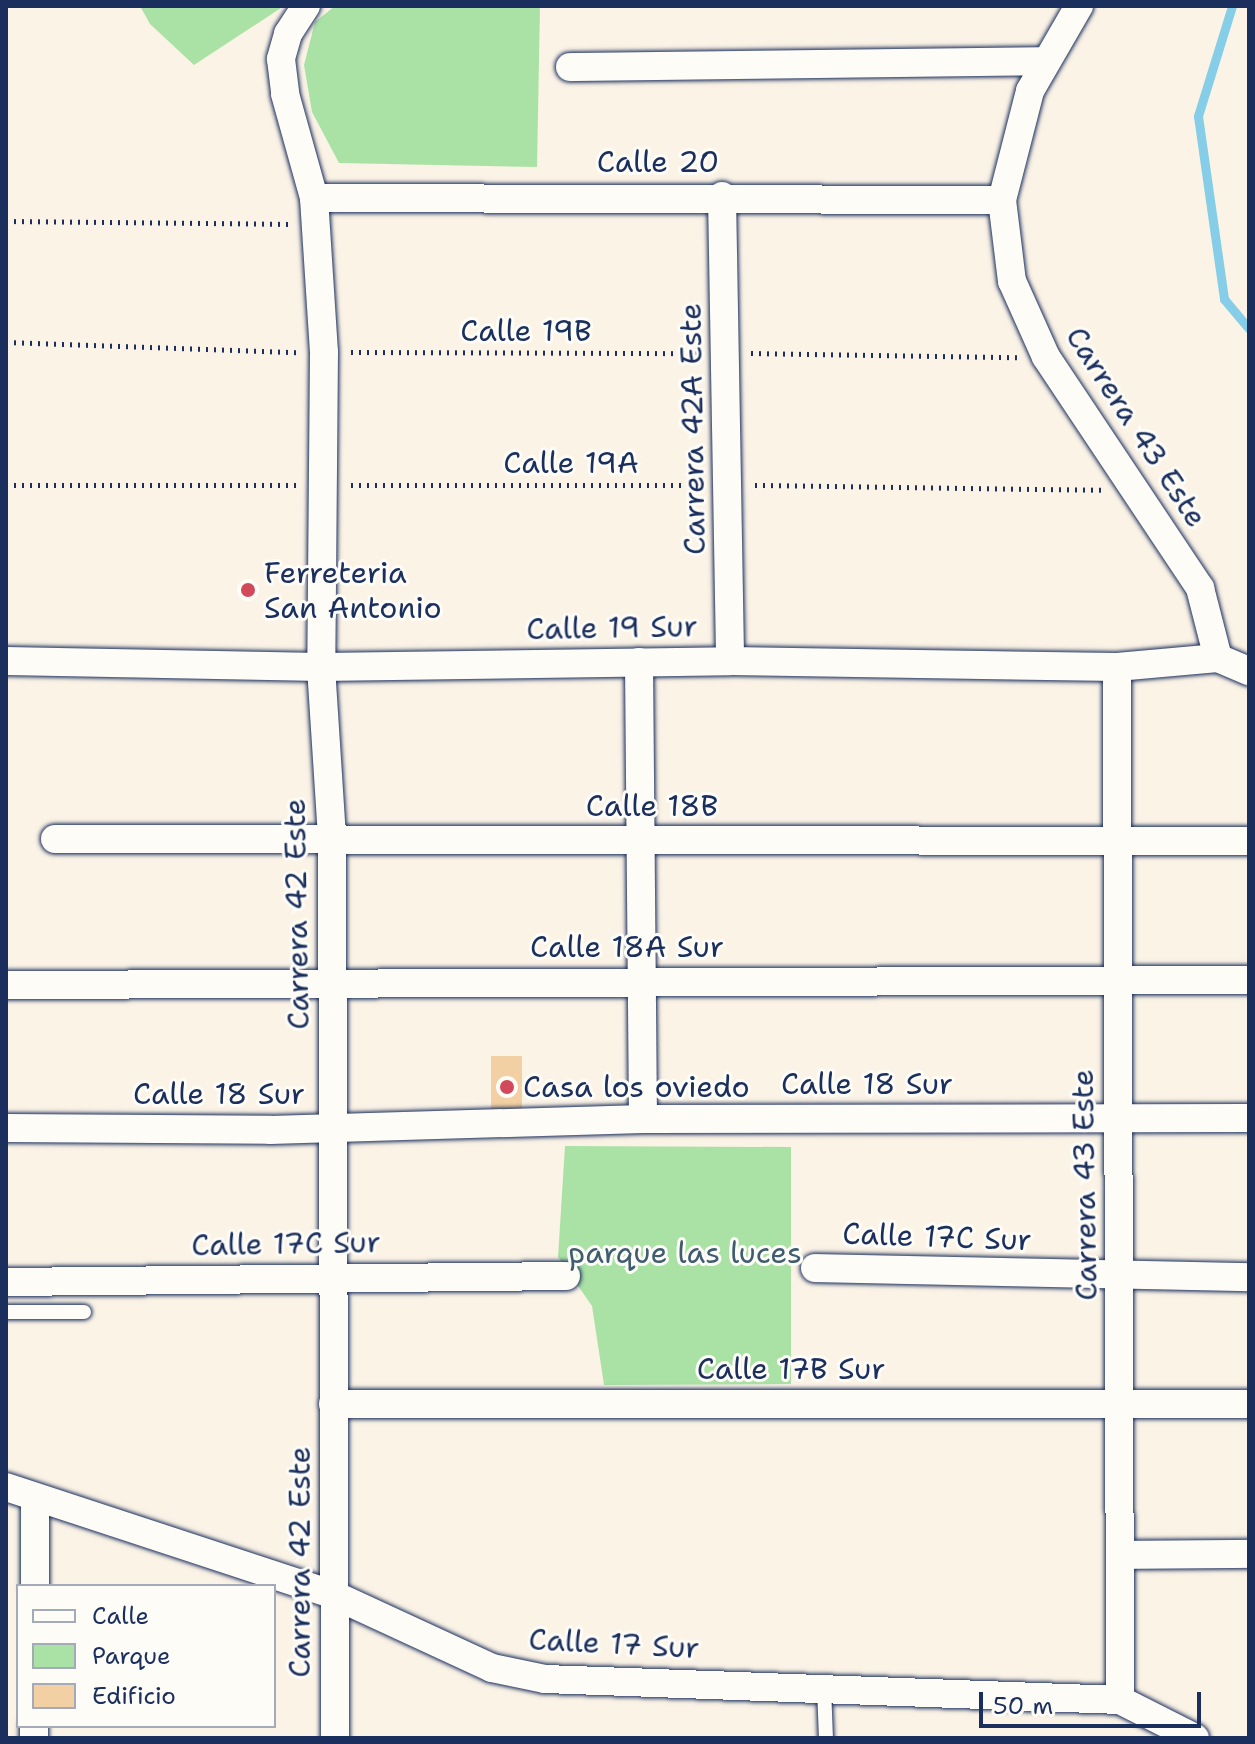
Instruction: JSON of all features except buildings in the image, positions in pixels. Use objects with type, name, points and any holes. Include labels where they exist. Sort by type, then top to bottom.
[{"type":"street","name":"Carrera 42 Este","points":[[306,6],[288,34],[281,59],[285,94],[316,211],[324,352],[320,485],[321,667],[332,839],[335,1738]]},
{"type":"street","name":"Carrera 43 Este","points":[[1079,6],[1030,91],[1002,200],[1012,281],[1046,357],[1200,588],[1218,658]]},
{"type":"street","points":[[570,67],[1045,61]]},
{"type":"street","name":"Calle 20","points":[[316,211],[722,196],[1002,200]]},
{"type":"street","name":"Carrera 42A Este","points":[[722,196],[728,353],[730,661]]},
{"type":"street","points":[[1218,658],[1249,671]]},
{"type":"street","name":"Calle 19 Sur","points":[[6,661],[321,667],[730,661],[1117,667],[1218,658]]},
{"type":"street","points":[[639,662],[643,1119]]},
{"type":"street","name":"Carrera 43 Este","points":[[1117,667],[1116,1118],[1124,1555],[1120,1700]]},
{"type":"street","name":"Calle 18B","points":[[55,839],[1249,841]]},
{"type":"street","name":"Calle 18A Sur","points":[[6,985],[642,980],[1249,980]]},
{"type":"street","name":"Calle 18 Sur","points":[[6,1128],[335,1127],[643,1119],[1249,1118]]},
{"type":"street","name":"Calle 17C Sur","points":[[815,1268],[1121,1277],[1249,1277]]},
{"type":"street","name":"Calle 17C Sur","points":[[6,1282],[566,1276]]},
{"type":"street","name":"Calle 17B Sur","points":[[333,1404],[1249,1404]]},
{"type":"street","name":"Calle 17 Sur","points":[[6,1487],[35,1500],[334,1595],[492,1668],[545,1679],[1120,1700],[1195,1738]]},
{"type":"street","points":[[35,1500],[35,1584]]},
{"type":"street","points":[[1124,1555],[1249,1554]]},
{"type":"lane","points":[[6,1312],[84,1312]]},
{"type":"lane","points":[[824,1687],[826,1738]]},
{"type":"path","points":[[6,221],[316,211]]},
{"type":"path","name":"Calle 19B","points":[[6,342],[324,352],[1046,357]]},
{"type":"path","name":"Calle 19A","points":[[6,485],[729,485],[1136,491]]},
{"type":"green space","points":[[140,6],[284,6],[194,65],[150,24]]},
{"type":"green space","points":[[335,6],[540,6],[537,167],[339,163],[312,112],[304,65],[315,22]]},
{"type":"green space","name":"parque las luces","points":[[565,1146],[791,1147],[791,1384],[604,1385],[592,1306],[558,1257]]},
{"type":"waterway","points":[[1232,6],[1198,116],[1224,299],[1249,329]]},
{"type":"place","name":"Ferreteria San Antonio","points":[[248,590]]},
{"type":"place","name":"Casa los oviedo","points":[[507,1087]]}]
